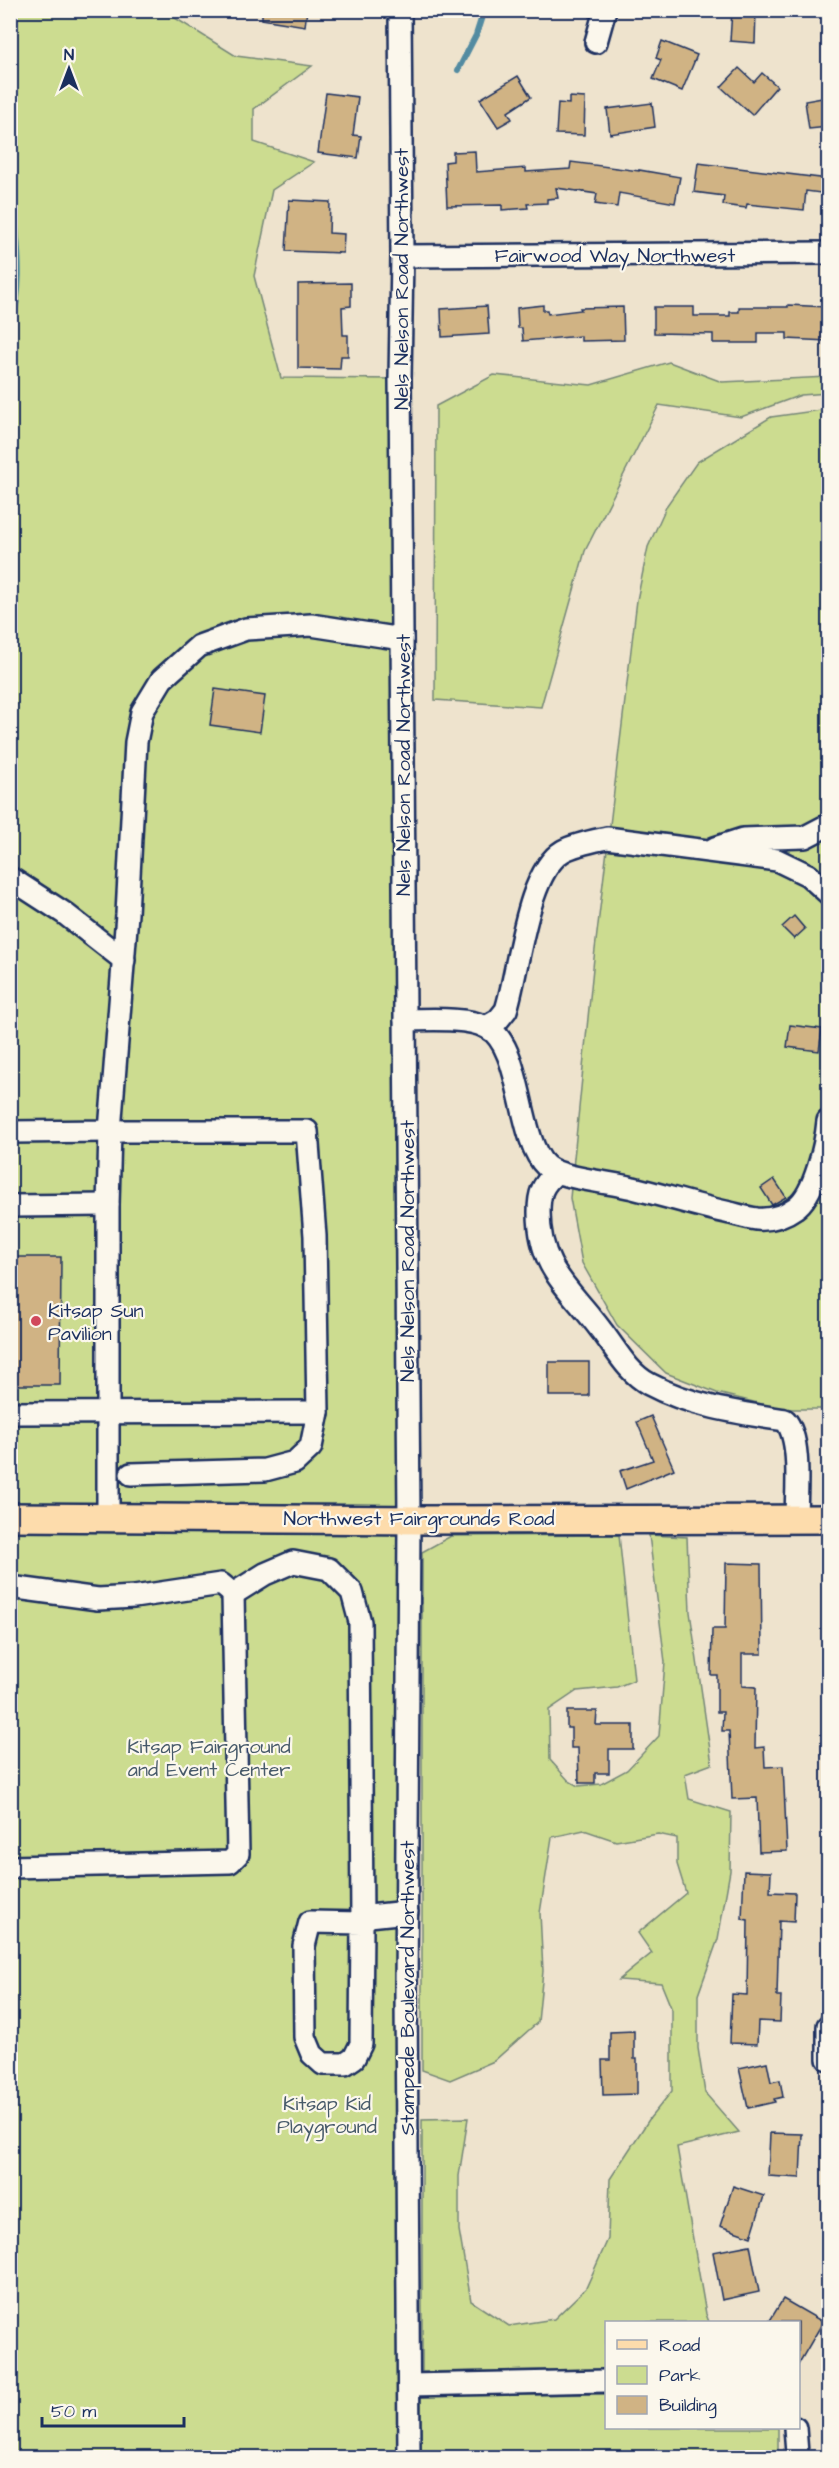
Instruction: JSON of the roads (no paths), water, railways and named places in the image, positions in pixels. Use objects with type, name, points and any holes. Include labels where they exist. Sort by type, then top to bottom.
[{"type":"main road","name":"Northwest Fairgrounds Road","points":[[10,1517],[828,1519]]},
{"type":"street","name":"Nels Nelson Road Northwest","points":[[400,10],[402,256],[400,379],[409,1519]]},
{"type":"street","points":[[596,42],[605,10]]},
{"type":"street","name":"Fairwood Way Northwest","points":[[402,256],[828,253]]},
{"type":"street","points":[[108,1517],[110,1131],[124,960],[136,742],[142,712],[162,679],[199,646],[246,629],[311,625],[402,639]]},
{"type":"street","points":[[708,850],[743,839],[805,837],[828,825]]},
{"type":"street","points":[[486,1027],[498,1020],[506,1010],[533,895],[539,879],[561,852],[607,838],[777,860],[808,875],[828,893]]},
{"type":"street","points":[[10,878],[64,913],[124,960]]},
{"type":"street","points":[[405,1020],[466,1022],[486,1027],[497,1036],[504,1047],[519,1087],[535,1150],[545,1165],[556,1173],[630,1187],[756,1219],[775,1218],[797,1207],[812,1185],[827,1134],[828,1120]]},
{"type":"street","points":[[10,1132],[307,1131],[315,1236],[318,1412],[311,1447],[295,1462],[266,1470],[131,1474]]},
{"type":"street","points":[[556,1173],[544,1184],[539,1203],[539,1221],[546,1257],[561,1282],[601,1329],[628,1368],[647,1383],[697,1403],[785,1420],[791,1427],[795,1443],[796,1519]]},
{"type":"street","points":[[10,1206],[108,1205]]},
{"type":"street","points":[[10,1413],[318,1412]]},
{"type":"street","name":"Stampede Boulevard Northwest","points":[[409,1519],[407,1912],[409,2457]]},
{"type":"street","points":[[232,1594],[265,1574],[293,1562],[329,1569],[352,1592],[360,1622],[362,1923],[361,2044],[354,2058],[345,2064],[323,2064],[312,2054],[305,2037],[304,1946],[310,1922],[362,1923],[369,1916],[407,1912]]},
{"type":"street","points":[[10,1587],[98,1599],[134,1597],[221,1584],[232,1594],[238,1854],[230,1862],[10,1867]]},
{"type":"street","points":[[828,2026],[828,2059]]},
{"type":"street","points":[[409,2385],[605,2381]]},
{"type":"street","points":[[795,2429],[797,2453]]},
{"type":"waterway","points":[[458,70],[476,35],[484,10]]},
{"type":"waterway","points":[[10,146],[13,163],[19,277],[18,294],[10,328]]},
{"type":"place","name":"Kitsap Sun Pavilion","points":[[36,1321]]},
{"type":"park label","name":"Kitsap Fairground and Event Center","points":[[209,1758]]},
{"type":"park label","name":"Kitsap Kid Playground","points":[[327,2114]]}]
